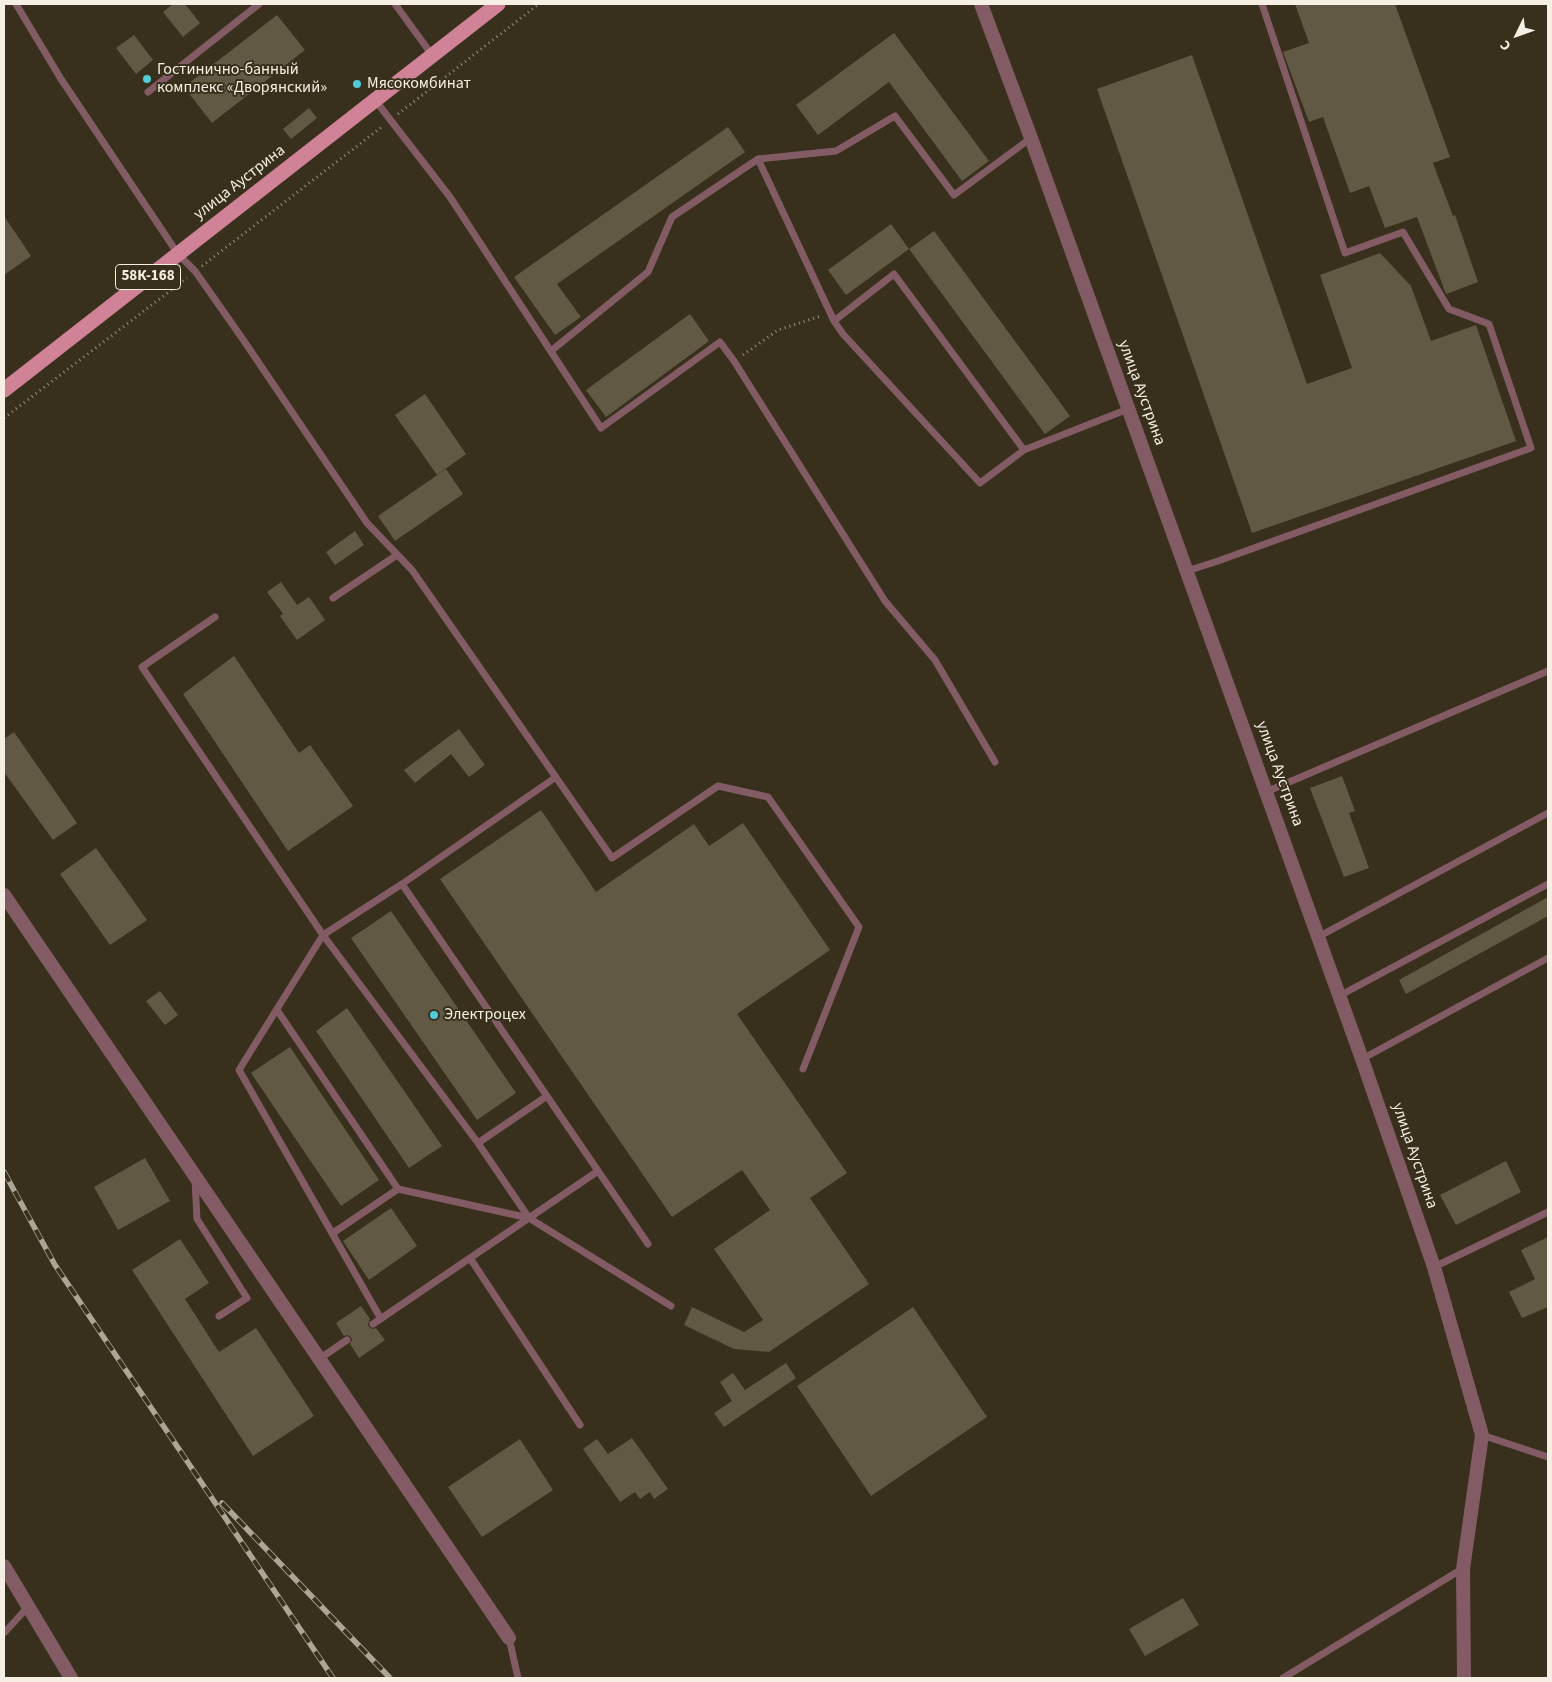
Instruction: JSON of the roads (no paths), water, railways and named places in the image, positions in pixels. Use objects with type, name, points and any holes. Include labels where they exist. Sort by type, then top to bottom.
[{"type":"main road","name":"улица Аустрина","points":[[5,388],[498,4]]},
{"type":"street","name":"улица Аустрина","points":[[981,4],[1340,996],[1434,1267],[1482,1435],[1463,1568],[1464,1678]]},
{"type":"street","points":[[4,895],[509,1638]]},
{"type":"street","points":[[4,1566],[72,1678]]},
{"type":"lane","points":[[16,4],[61,79],[178,254],[195,272],[242,338],[367,523],[412,570],[612,858],[718,786],[768,797],[859,927],[802,1069]]},
{"type":"lane","points":[[148,92],[259,4]]},
{"type":"lane","points":[[395,4],[432,55]]},
{"type":"lane","points":[[1187,571],[1531,448],[1489,324],[1449,309],[1403,232],[1345,252],[1262,4]]},
{"type":"lane","points":[[374,100],[450,197],[601,428],[720,342],[734,361],[885,601],[935,660],[995,762]]},
{"type":"lane","points":[[551,351],[648,272],[672,217],[758,159],[836,150],[895,116],[954,195],[1031,138]]},
{"type":"lane","points":[[758,159],[834,322],[980,483],[1024,450],[1128,409]]},
{"type":"lane","points":[[834,322],[894,274],[1024,450]]},
{"type":"lane","points":[[333,598],[397,555]]},
{"type":"lane","points":[[215,617],[142,667],[323,935],[478,1143],[529,1218]]},
{"type":"lane","points":[[1266,792],[1548,671]]},
{"type":"lane","points":[[382,1318],[239,1070],[323,935],[402,884],[556,777]]},
{"type":"lane","points":[[1318,937],[1548,813]]},
{"type":"lane","points":[[402,884],[648,1244]]},
{"type":"lane","points":[[1340,996],[1548,884]]},
{"type":"lane","points":[[1362,1059],[1548,958]]},
{"type":"lane","points":[[277,1010],[398,1189],[529,1218],[670,1306]]},
{"type":"lane","points":[[478,1143],[547,1096]]},
{"type":"lane","points":[[374,1324],[598,1171]]},
{"type":"lane","points":[[195,1177],[197,1219],[246,1298],[219,1316]]},
{"type":"lane","points":[[333,1233],[398,1189]]},
{"type":"lane","points":[[1434,1267],[1548,1212]]},
{"type":"lane","points":[[470,1258],[580,1426]]},
{"type":"lane","points":[[319,1359],[347,1340]]},
{"type":"lane","points":[[1482,1435],[1548,1457]]},
{"type":"lane","points":[[1283,1678],[1463,1568]]},
{"type":"lane","points":[[4,1633],[29,1606]]},
{"type":"lane","points":[[509,1638],[518,1678]]},
{"type":"railway","points":[[4,1172],[55,1265],[333,1678]]},
{"type":"railway","points":[[222,1503],[390,1678]]},
{"type":"place","name":"Гостинично-банный комплекс «Дворянский»","points":[[147,79]]},
{"type":"place","name":"Мясокомбинат","points":[[357,84]]},
{"type":"place","name":"Электроцех","points":[[434,1015]]}]
